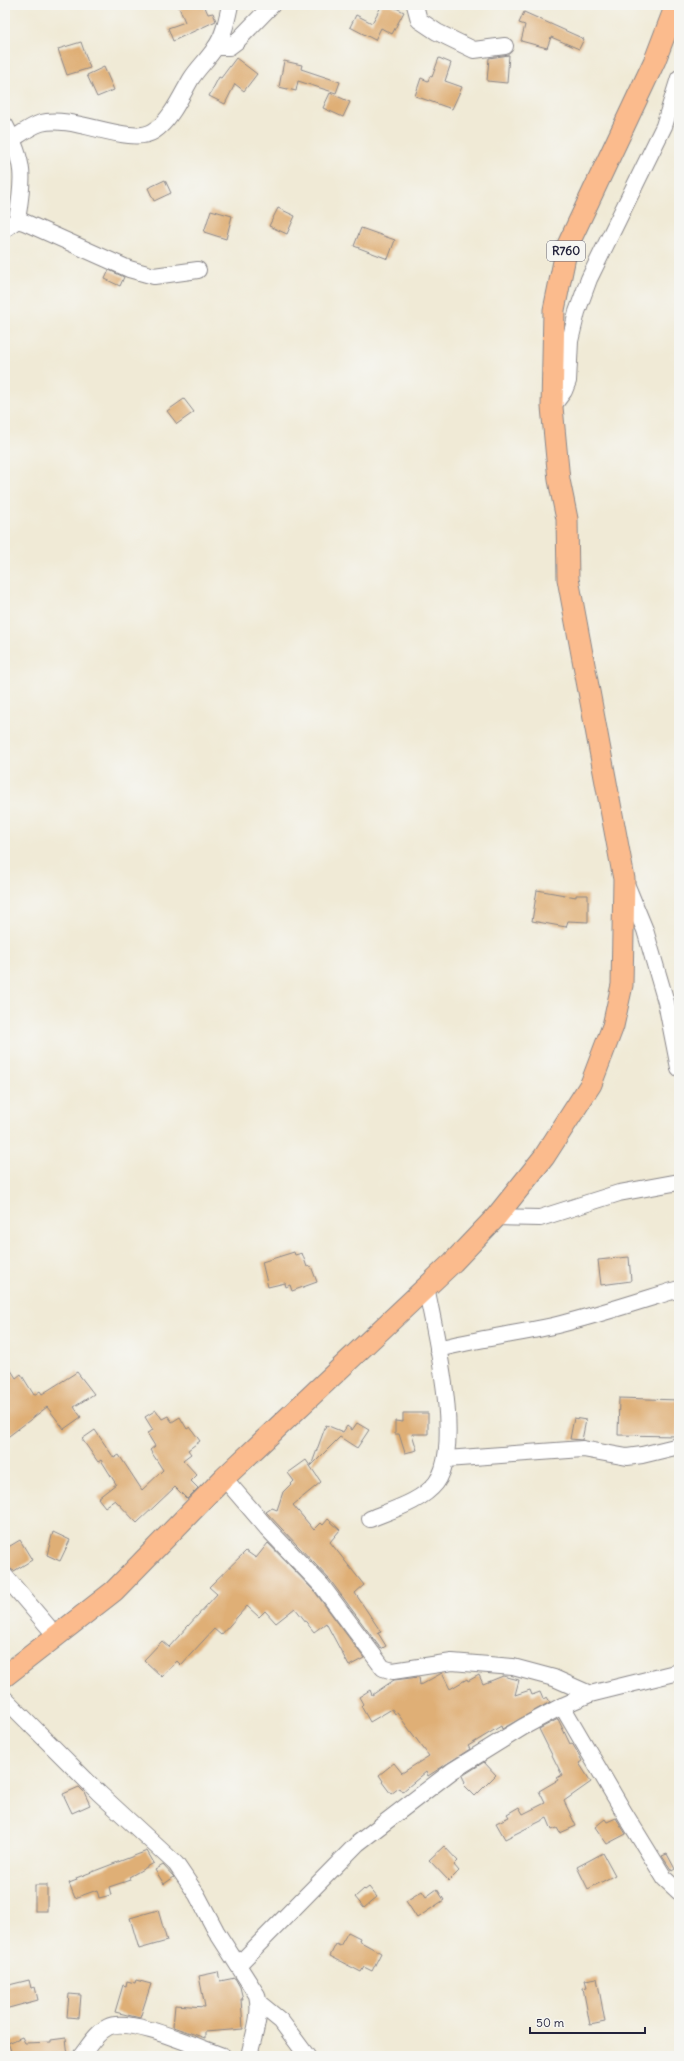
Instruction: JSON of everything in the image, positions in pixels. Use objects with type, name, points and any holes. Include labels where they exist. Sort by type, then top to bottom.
[{"type":"main road","name":"R760","points":[[624,879],[568,579],[567,519],[559,480],[552,408],[554,310],[567,247],[655,60],[676,5]]},
{"type":"main road","points":[[5,1676],[114,1591],[224,1478],[453,1262],[496,1217],[544,1157],[591,1084],[613,1026],[622,985],[624,879]]},
{"type":"street","points":[[13,139],[30,127],[42,122],[58,121],[142,136],[154,131],[164,122],[196,72],[216,47],[225,24],[230,5]]},
{"type":"street","points":[[216,47],[229,46],[238,41],[272,5]]},
{"type":"street","points":[[415,5],[419,20],[425,25],[464,46],[479,51],[505,46]]},
{"type":"street","points":[[552,408],[564,391],[568,382],[570,341],[577,312],[590,279],[664,126],[679,78]]},
{"type":"street","points":[[5,125],[13,139],[22,168],[22,190],[11,224],[80,246],[129,269],[154,276],[198,270]]},
{"type":"street","points":[[624,879],[645,930],[666,1002],[679,1068]]},
{"type":"street","points":[[496,1217],[540,1218],[619,1193],[679,1182]]},
{"type":"street","points":[[370,1519],[413,1501],[430,1488],[436,1483],[446,1459],[448,1431],[446,1402],[426,1286]]},
{"type":"street","points":[[438,1349],[481,1338],[502,1336],[562,1324],[679,1288]]},
{"type":"street","points":[[446,1459],[583,1449],[627,1457],[679,1446]]},
{"type":"street","points":[[224,1478],[267,1528],[322,1586],[383,1668],[393,1671],[452,1662],[514,1667],[554,1678],[590,1694]]},
{"type":"street","points":[[5,1576],[56,1637]]},
{"type":"street","points":[[238,1965],[358,1843],[452,1771],[523,1727],[562,1706],[590,1694],[679,1672]]},
{"type":"street","points":[[5,1700],[99,1793],[176,1864],[197,1895],[257,1995],[259,2003],[257,2023],[249,2056]]},
{"type":"street","points":[[562,1706],[665,1879],[679,1892]]},
{"type":"street","points":[[259,2003],[281,2021],[307,2056]]},
{"type":"street","points":[[81,2056],[98,2033],[109,2026],[122,2024],[155,2032],[222,2056]]},
{"type":"building","points":[[178,5],[204,5],[208,14],[213,13],[216,21],[173,41],[168,28],[185,22]]},
{"type":"building","points":[[382,5],[390,5],[404,12],[392,34],[381,28],[375,40],[350,27],[356,15],[372,23]]},
{"type":"building","points":[[524,12],[584,39],[579,49],[551,37],[547,48],[521,41],[525,25],[519,23]]},
{"type":"building","points":[[81,42],[90,68],[67,75],[58,49]]},
{"type":"building","points":[[509,55],[507,83],[487,81],[489,58]]},
{"type":"building","points":[[236,58],[257,74],[244,91],[235,84],[225,104],[209,96],[219,77],[221,78]]},
{"type":"building","points":[[439,58],[451,63],[445,81],[462,87],[452,109],[415,96],[421,78],[428,81],[430,76],[432,77]]},
{"type":"building","points":[[284,61],[302,65],[301,69],[340,82],[336,93],[298,81],[296,91],[279,87]]},
{"type":"building","points":[[104,67],[114,90],[97,97],[87,75]]},
{"type":"building","points":[[330,93],[350,102],[343,117],[323,108]]},
{"type":"building","points":[[165,180],[171,193],[154,201],[148,188]]},
{"type":"building","points":[[278,208],[295,216],[287,234],[269,226]]},
{"type":"building","points":[[211,210],[232,216],[226,239],[204,232]]},
{"type":"building","points":[[361,228],[395,240],[388,259],[354,246]]},
{"type":"building","points":[[109,270],[124,277],[120,286],[105,279]]},
{"type":"building","points":[[184,399],[194,412],[177,424],[167,411]]},
{"type":"building","points":[[537,890],[576,897],[576,895],[588,895],[588,922],[568,921],[566,927],[532,921]]},
{"type":"building","points":[[294,1252],[295,1255],[302,1253],[307,1267],[311,1266],[317,1282],[292,1291],[290,1285],[286,1287],[285,1283],[268,1287],[262,1262]]},
{"type":"building","points":[[629,1257],[631,1281],[601,1285],[598,1260]]},
{"type":"building","points":[[5,1361],[16,1378],[21,1374],[34,1395],[40,1391],[42,1394],[77,1372],[94,1394],[74,1407],[81,1417],[64,1429],[47,1407],[5,1439]]},
{"type":"building","points":[[619,1398],[678,1400],[677,1436],[618,1435]]},
{"type":"building","points":[[156,1410],[162,1419],[168,1416],[172,1422],[180,1417],[187,1429],[190,1427],[200,1441],[188,1450],[191,1454],[183,1460],[197,1475],[191,1481],[198,1488],[187,1499],[175,1487],[137,1523],[115,1500],[105,1507],[98,1498],[116,1484],[101,1460],[98,1462],[82,1439],[95,1430],[114,1458],[119,1455],[142,1490],[163,1470],[150,1450],[155,1446],[147,1433],[153,1430],[145,1417]]},
{"type":"building","points":[[403,1413],[428,1413],[428,1434],[412,1434],[417,1450],[405,1453],[399,1434],[395,1434],[395,1421],[403,1422]]},
{"type":"building","points":[[574,1418],[586,1420],[582,1440],[570,1439]]},
{"type":"building","points":[[357,1423],[369,1430],[357,1448],[340,1437],[311,1466],[326,1425],[343,1432],[347,1426],[352,1430]]},
{"type":"building","points":[[306,1460],[321,1482],[293,1505],[314,1530],[321,1523],[323,1525],[328,1519],[340,1530],[330,1542],[364,1585],[355,1593],[381,1632],[378,1633],[386,1646],[381,1649],[330,1580],[266,1512],[272,1508],[277,1510],[283,1492],[294,1481],[288,1473]]},
{"type":"building","points":[[53,1532],[70,1540],[60,1561],[47,1555]]},
{"type":"building","points":[[20,1540],[32,1560],[14,1571],[5,1566],[5,1549]]},
{"type":"building","points":[[268,1543],[315,1592],[364,1658],[349,1666],[326,1623],[314,1632],[295,1608],[276,1623],[265,1611],[259,1617],[247,1606],[221,1635],[214,1629],[181,1665],[177,1661],[162,1677],[144,1660],[162,1641],[169,1647],[217,1594],[209,1587],[246,1551],[256,1558]]},
{"type":"building","points":[[442,1673],[450,1689],[467,1679],[468,1681],[479,1675],[483,1684],[503,1676],[519,1680],[515,1695],[530,1690],[532,1695],[540,1692],[543,1699],[547,1697],[550,1702],[502,1729],[501,1726],[468,1746],[470,1749],[428,1776],[426,1772],[402,1792],[399,1788],[391,1794],[382,1782],[383,1781],[379,1775],[394,1763],[402,1773],[429,1756],[397,1713],[395,1714],[392,1709],[370,1722],[361,1706],[363,1704],[359,1697],[370,1690],[372,1695],[394,1680],[419,1677],[420,1685]]},
{"type":"building","points":[[558,1719],[570,1744],[572,1743],[579,1755],[582,1761],[579,1763],[591,1782],[564,1801],[576,1826],[560,1833],[557,1828],[552,1830],[547,1818],[505,1839],[496,1823],[509,1817],[507,1814],[519,1807],[523,1814],[545,1803],[539,1791],[558,1780],[557,1778],[562,1775],[539,1729]]},
{"type":"building","points":[[484,1762],[496,1775],[475,1796],[463,1784],[465,1782],[462,1776]]},
{"type":"building","points":[[79,1787],[84,1792],[90,1805],[72,1813],[63,1794]]},
{"type":"building","points":[[616,1818],[626,1834],[607,1844],[595,1827],[605,1819],[607,1822]]},
{"type":"building","points":[[444,1846],[458,1861],[454,1865],[459,1871],[449,1881],[429,1860]]},
{"type":"building","points":[[147,1851],[154,1863],[129,1877],[130,1880],[109,1887],[111,1895],[99,1898],[97,1890],[75,1898],[69,1883],[77,1880],[76,1878]]},
{"type":"building","points":[[603,1853],[615,1875],[588,1889],[577,1867]]},
{"type":"building","points":[[667,1854],[675,1869],[672,1871],[662,1856]]},
{"type":"building","points":[[163,1865],[174,1877],[164,1884],[155,1870]]},
{"type":"building","points":[[35,1885],[47,1885],[47,1911],[35,1911]]},
{"type":"building","points":[[369,1887],[377,1897],[364,1908],[355,1897],[364,1889],[365,1890]]},
{"type":"building","points":[[437,1889],[444,1900],[417,1918],[406,1901],[422,1891],[426,1897]]},
{"type":"building","points":[[158,1910],[167,1941],[139,1949],[130,1918]]},
{"type":"building","points":[[348,1932],[360,1938],[359,1941],[381,1953],[372,1971],[364,1967],[361,1972],[330,1956],[336,1944],[340,1946]]},
{"type":"building","points":[[218,1972],[220,1981],[235,1978],[240,1987],[243,1999],[241,1999],[243,2029],[205,2032],[205,2038],[173,2027],[175,2005],[205,2007],[199,1976]]},
{"type":"building","points":[[597,1978],[605,2022],[590,2025],[583,1988],[587,1987],[585,1980]]},
{"type":"building","points":[[29,1980],[31,1988],[35,1987],[38,2000],[5,2009],[5,1986]]},
{"type":"building","points":[[136,1980],[151,1984],[140,2018],[115,2012],[123,1985],[126,1986],[127,1981],[135,1983]]},
{"type":"building","points":[[69,1994],[81,1995],[79,2018],[67,2017]]},
{"type":"building","points":[[22,2037],[25,2043],[51,2042],[51,2040],[66,2038],[68,2056],[13,2056],[8,2043]]}]
